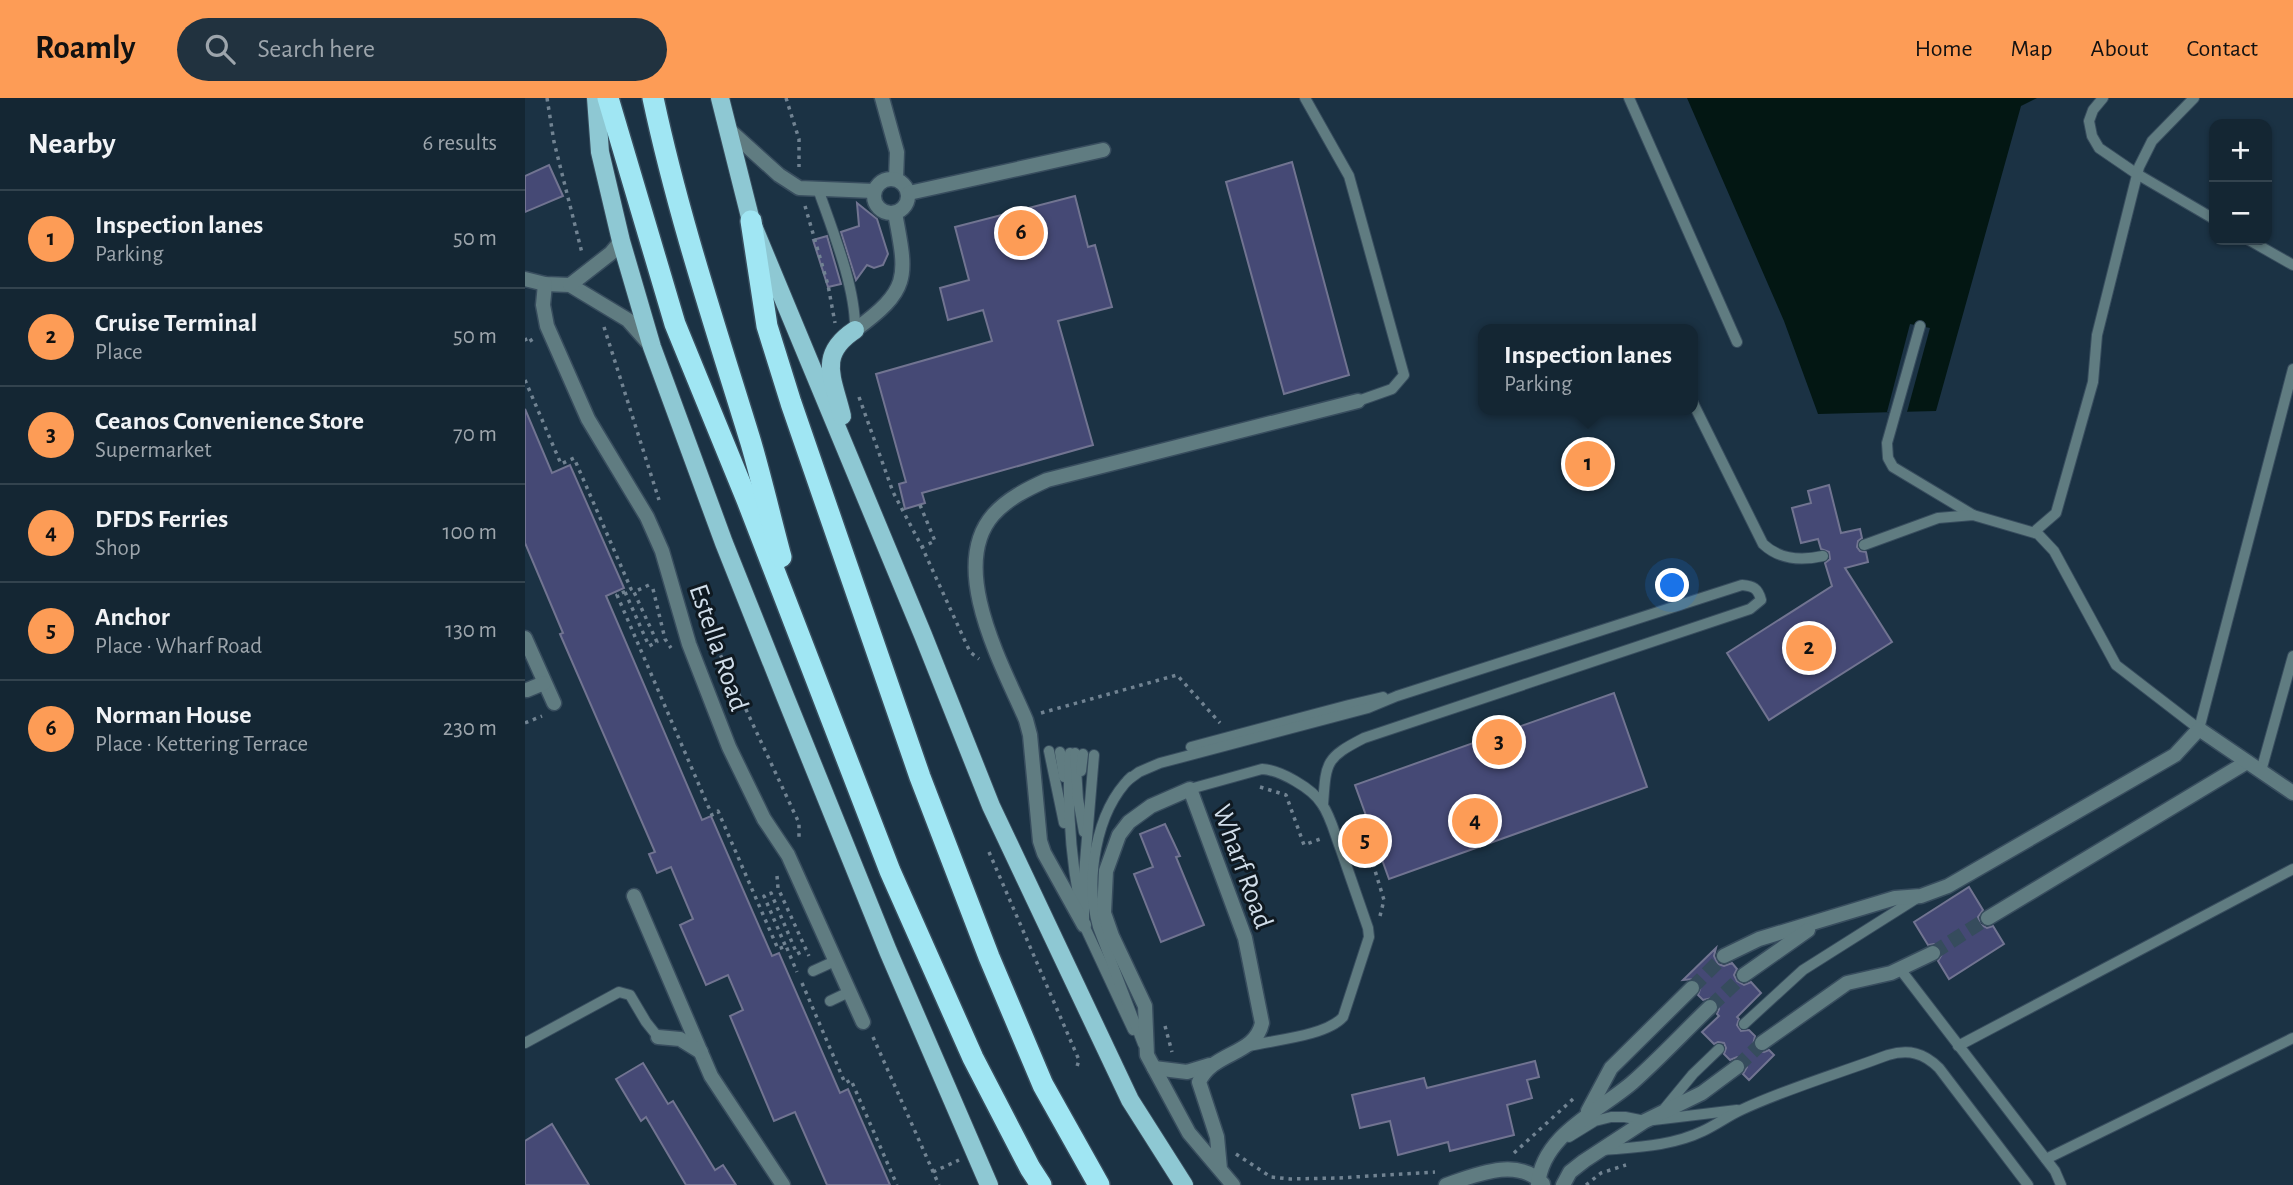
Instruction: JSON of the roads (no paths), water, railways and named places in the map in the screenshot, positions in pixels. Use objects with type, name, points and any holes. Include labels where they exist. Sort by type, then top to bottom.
[{"type":"highway","points":[[608,98],[675,324],[901,896],[972,1058],[1041,1185]]},
{"type":"highway","points":[[653,98],[686,232],[752,446],[808,657]]},
{"type":"highway","points":[[751,220],[767,326],[790,403],[920,777],[989,957],[1043,1085],[1099,1185]]},
{"type":"main road","points":[[596,98],[600,152],[621,241],[652,347],[724,543],[785,696],[888,951],[989,1185]]},
{"type":"main road","points":[[720,98],[751,220],[991,806],[1130,1100],[1184,1185]]},
{"type":"main road","points":[[852,463],[830,365],[831,355],[839,341],[855,330]]},
{"type":"street","points":[[882,98],[897,152],[897,179]]},
{"type":"street","points":[[727,128],[779,175],[799,188],[874,191]]},
{"type":"street","points":[[909,193],[1104,150]]},
{"type":"street","points":[[897,179],[906,186],[909,193],[906,205],[895,213],[883,212],[879,208],[874,191],[877,185],[885,180],[897,179]]},
{"type":"street","points":[[855,330],[880,312],[899,289],[904,261],[895,213]]},
{"type":"street","points":[[570,285],[611,253],[621,241]]},
{"type":"street","points":[[525,279],[545,284],[570,285],[628,320],[652,347]]},
{"type":"street","name":"Estella Road","points":[[545,284],[543,305],[547,326],[588,419],[647,517],[657,540],[689,644],[729,747],[764,818],[788,855],[849,992],[867,1025]]},
{"type":"street","points":[[1084,925],[1040,841],[1034,760],[1026,720],[981,614],[976,567],[985,526],[1001,507],[1033,486],[1067,473],[1358,401]]},
{"type":"street","points":[[525,638],[554,704]]},
{"type":"street","points":[[527,690],[544,683]]},
{"type":"street","points":[[1724,956],[1759,939],[1895,898],[1921,896],[1958,881],[2175,755],[2199,729],[2293,793]]},
{"type":"street","points":[[1988,918],[2247,762]]},
{"type":"street","name":"Wharf Road","points":[[1150,1061],[1187,1072],[1212,1065],[1257,1037],[1262,1023],[1245,938],[1190,789],[1151,806],[1129,822],[1115,842],[1106,871],[1104,913],[1145,1006],[1150,1061],[1189,1133],[1233,1185]]},
{"type":"street","points":[[634,896],[711,1076],[783,1185]]},
{"type":"street","points":[[1744,975],[1790,940],[1826,919]]},
{"type":"street","points":[[1762,1044],[1847,983],[1900,969],[1933,953]]},
{"type":"street","points":[[1586,1115],[1611,1068],[1692,988]]},
{"type":"street","points":[[1446,1185],[1488,1171],[1520,1171],[1540,1183],[1545,1159],[1557,1143],[1586,1115],[1631,1083],[1710,1007]]},
{"type":"street","points":[[658,1037],[680,1039],[701,1052]]},
{"type":"street","points":[[1212,1065],[1201,1078],[1199,1089],[1217,1137],[1220,1169]]},
{"type":"street","points":[[1563,1185],[1570,1172],[1600,1151],[1663,1110],[1702,1093],[1737,1067]]},
{"type":"lane","points":[[1305,98],[1349,177],[1403,376],[1392,388],[1358,401]]},
{"type":"lane","points":[[1629,98],[1737,342]]},
{"type":"lane","points":[[2103,98],[2090,117],[2092,136],[2102,151],[2209,216]]},
{"type":"lane","points":[[2034,532],[2056,513],[2092,382],[2097,335],[2143,155],[2152,141],[2193,98]]},
{"type":"lane","points":[[818,189],[856,314],[855,330]]},
{"type":"lane","points":[[2258,245],[2293,265]]},
{"type":"lane","points":[[1920,326],[1887,443],[1888,458],[1893,467],[1973,515],[2034,532],[2053,551],[2116,666],[2199,729],[2293,369]]},
{"type":"lane","points":[[1698,413],[1763,544],[1771,551],[1790,559],[1807,560],[1823,556]]},
{"type":"lane","points":[[1864,545],[1938,518],[1973,515]]},
{"type":"lane","points":[[1128,780],[1160,763],[1368,708],[1397,696],[1742,585],[1752,586],[1759,591],[1761,600],[1750,609],[1364,738],[1337,752],[1326,772],[1324,805]]},
{"type":"lane","points":[[2261,771],[2293,656]]},
{"type":"lane","points":[[1150,1061],[1092,907],[1094,860],[1101,831],[1112,805],[1128,780],[1138,771],[1167,755],[1357,702],[1397,696]]},
{"type":"lane","points":[[1072,753],[1067,795],[1071,858],[1084,925],[1125,1016],[1150,1061]]},
{"type":"lane","points":[[1072,753],[1087,850],[1084,925]]},
{"type":"lane","points":[[1072,753],[1087,850]]},
{"type":"lane","points":[[1071,858],[1072,753]]},
{"type":"lane","points":[[1190,789],[1262,769],[1280,772],[1317,796],[1324,805],[1368,928],[1369,937],[1343,1017],[1337,1023],[1324,1029],[1244,1047]]},
{"type":"lane","points":[[1958,1046],[2293,869]]},
{"type":"lane","points":[[1744,1024],[1803,970],[1921,896]]},
{"type":"lane","points":[[813,971],[835,961]]},
{"type":"lane","points":[[1900,969],[2046,1159],[2061,1185]]},
{"type":"lane","points":[[525,1043],[619,992],[630,995],[658,1037]]},
{"type":"lane","points":[[830,1001],[849,992]]},
{"type":"lane","points":[[2046,1159],[2293,1038]]},
{"type":"lane","points":[[1663,1110],[1693,1074],[1719,1049]]},
{"type":"lane","points":[[1600,1151],[1651,1146],[1684,1138],[1704,1131],[1741,1110],[1901,1051],[1913,1052],[1931,1060],[1939,1068],[2028,1185]]},
{"type":"lane","points":[[1557,1143],[1595,1122],[1611,1117],[1625,1116],[1645,1121],[1741,1110]]},
{"type":"tunnel","points":[[1933,953],[1988,918]]},
{"type":"tunnel","points":[[1692,988],[1724,956]]},
{"type":"tunnel","points":[[1710,1007],[1744,975]]},
{"type":"tunnel","points":[[1737,1067],[1762,1043]]},
{"type":"place","name":"Norman House","points":[[1021,233]]},
{"type":"place","name":"Inspection lanes","points":[[1588,464]]},
{"type":"place","name":"Cruise Terminal","points":[[1809,648]]},
{"type":"place","name":"Ceanos Convenience Store","points":[[1499,742]]},
{"type":"place","name":"DFDS Ferries","points":[[1475,821]]},
{"type":"place","name":"Anchor","points":[[1365,841]]}]
